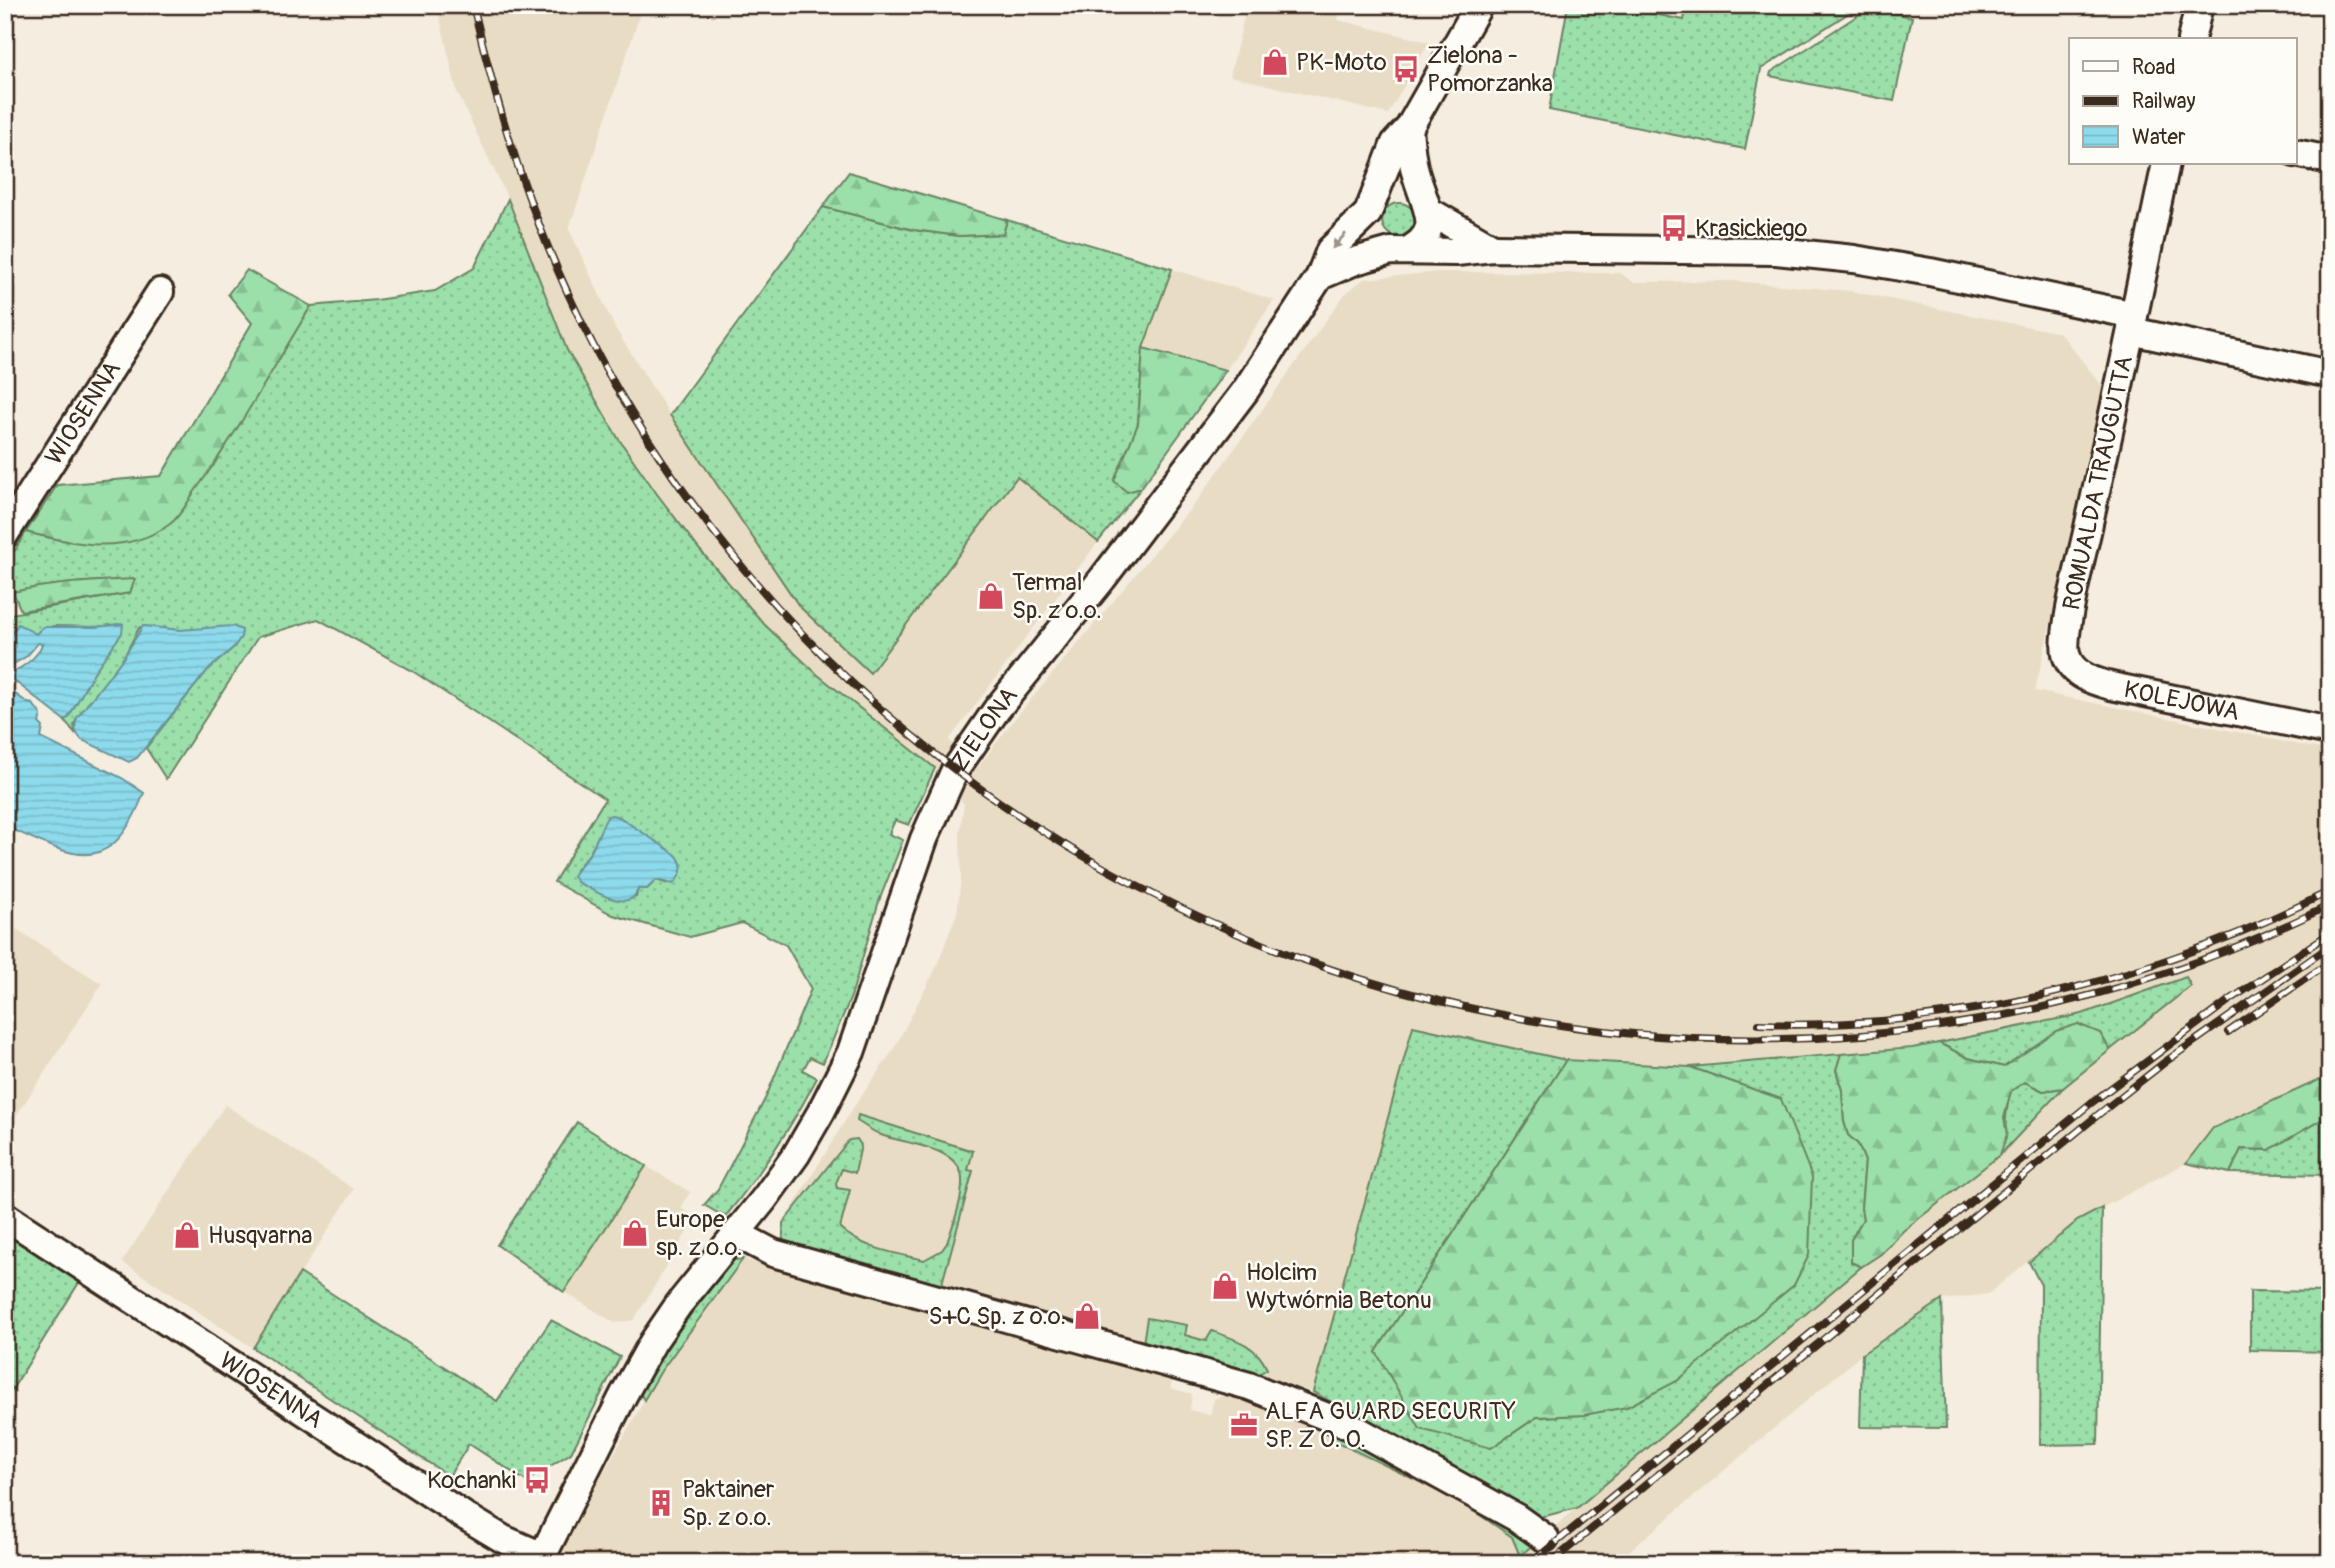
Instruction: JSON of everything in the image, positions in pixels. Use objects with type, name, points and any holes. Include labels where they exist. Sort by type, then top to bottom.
[{"type":"street","name":"ZIELONA","points":[[1371,206],[1395,143],[1409,128],[1479,5]]},
{"type":"street","points":[[2191,38],[2199,5]]},
{"type":"street","points":[[1320,276],[1355,261],[1399,251],[1421,242],[1429,228],[1426,206],[1414,168],[1409,128]]},
{"type":"street","points":[[2296,153],[2330,160]]},
{"type":"street","name":"ROMUALDA TRAUGUTTA","points":[[2066,635],[2166,164]]},
{"type":"street","name":"ZIELONA","points":[[737,1234],[796,1155],[851,1052],[928,830],[963,757],[997,709],[1103,578],[1252,381],[1320,276],[1330,250],[1389,190],[1408,190],[1444,222],[1493,248]]},
{"type":"street","points":[[1371,206],[1368,229],[1377,243],[1399,251],[1456,252],[1493,248],[1776,251],[1854,259],[1930,272],[2132,323]]},
{"type":"street","name":"WIOSENNA","points":[[5,534],[160,292]]},
{"type":"street","name":"ROMUALDA TRAUGUTTA","points":[[2132,323],[2330,374]]},
{"type":"street","name":"KOLEJOWA","points":[[2066,635],[2066,654],[2073,667],[2085,678],[2111,686],[2330,731]]},
{"type":"street","name":"WIOSENNA","points":[[5,1216],[476,1523],[541,1559]]},
{"type":"street","points":[[541,1559],[653,1342],[679,1304],[737,1234],[773,1253],[1249,1386],[1350,1426],[1517,1518],[1545,1538]]},
{"type":"shaded area","points":[[437,5],[643,5],[569,229],[615,328],[670,415],[799,606],[870,673],[1018,477],[1098,542],[949,740],[978,767],[1013,721],[1197,501],[1345,294],[1364,279],[1439,272],[1620,273],[1633,282],[1733,281],[1850,291],[2060,333],[2104,388],[2035,691],[2330,751],[2330,1075],[2213,1128],[2186,1163],[2077,1221],[1988,1294],[1942,1300],[1862,1354],[1615,1563],[552,1563],[661,1371],[744,1259],[1172,1381],[1170,1388],[1192,1394],[1190,1410],[1210,1415],[1214,1399],[1230,1393],[1299,1422],[1425,1482],[1512,1537],[1521,1555],[1861,1267],[1881,1254],[1903,1231],[2000,1155],[2063,1088],[2185,977],[2082,1014],[1912,1048],[1690,1067],[1566,1060],[1413,1026],[1313,1392],[781,1243],[783,1223],[851,1111],[894,1049],[935,970],[957,913],[961,879],[960,832],[964,804],[935,768],[818,675],[764,625],[699,549],[618,438],[567,350],[508,199],[457,92]]},
{"type":"shaded area","points":[[1247,5],[1341,5],[1338,20],[1429,42],[1388,114],[1230,76]]},
{"type":"shaded area","points":[[1172,269],[1274,300],[1226,370],[1143,348]]},
{"type":"shaded area","points":[[5,922],[102,984],[5,1133]]},
{"type":"shaded area","points":[[225,1105],[354,1189],[253,1348],[122,1262]]},
{"type":"shaded area","points":[[646,1166],[690,1192],[681,1208],[696,1217],[634,1320],[615,1323],[564,1292]]},
{"type":"green space","points":[[1568,5],[1609,5],[1684,20],[1687,5],[1852,5],[1855,9],[1761,69],[1745,149],[1549,110]]},
{"type":"green space","points":[[1869,8],[1912,17],[1894,101],[1770,76],[1771,72]]},
{"type":"green space","points":[[849,172],[1007,220],[1003,234],[959,236],[914,230],[823,207]]},
{"type":"green space","points":[[508,199],[567,350],[618,438],[657,494],[699,549],[765,625],[818,675],[935,768],[909,825],[895,820],[889,834],[903,840],[879,901],[851,997],[823,1063],[810,1057],[803,1070],[817,1078],[775,1150],[725,1217],[704,1205],[718,1189],[766,1097],[811,989],[786,945],[742,923],[690,937],[613,915],[554,882],[605,799],[411,670],[318,619],[258,637],[166,779],[146,748],[207,671],[234,647],[180,630],[143,626],[139,628],[124,657],[77,718],[74,725],[76,734],[64,720],[68,718],[94,672],[122,633],[118,624],[96,627],[53,626],[36,634],[15,628],[5,644],[5,615],[129,593],[134,580],[73,583],[13,592],[5,584],[5,566],[26,532],[59,540],[213,466],[311,306],[435,291],[474,268]],"holes":[[[608,816],[619,817],[628,823],[665,883],[656,880],[647,889],[638,889],[636,897],[576,870],[590,853]]]},
{"type":"green space","points":[[1399,203],[1411,208],[1416,220],[1411,232],[1399,237],[1387,232],[1382,220],[1387,208]]},
{"type":"green space","points":[[823,207],[913,230],[959,236],[1003,234],[1007,220],[1172,269],[1143,348],[1138,424],[1128,451],[1127,492],[1141,488],[1098,542],[1017,477],[870,673],[799,606],[670,415]]},
{"type":"green space","points":[[247,270],[311,306],[241,423],[177,517],[153,534],[117,544],[81,543],[26,532],[57,485],[161,476],[252,323],[228,294]]},
{"type":"green space","points":[[1143,348],[1226,370],[1141,488],[1127,492],[1114,481],[1138,424]]},
{"type":"green space","points":[[135,579],[130,593],[21,611],[13,592],[58,584]]},
{"type":"green space","points":[[2186,977],[2191,986],[2110,1050],[2100,1033],[2033,1048],[2004,1067],[1968,1058],[1939,1043],[2082,1014]]},
{"type":"green space","points":[[2078,1024],[2100,1033],[2110,1050],[2063,1088],[2043,1091],[2025,1082],[2011,1091],[2004,1118],[2007,1134],[2000,1155],[1903,1231],[1881,1254],[1861,1267],[1851,1262],[1851,1240],[1863,1219],[1861,1208],[1865,1161],[1858,1144],[1848,1135],[1844,1121],[1842,1090],[1836,1070],[1841,1054],[1939,1043],[1968,1058],[2004,1067],[2056,1031]]},
{"type":"green space","points":[[1413,1026],[1566,1060],[1376,1352],[1491,1448],[1537,1417],[1584,1415],[1781,1099],[1690,1067],[1841,1054],[1836,1070],[1842,1090],[1844,1121],[1848,1135],[1858,1144],[1865,1161],[1861,1208],[1863,1219],[1851,1240],[1851,1262],[1861,1267],[1577,1508],[1541,1517],[1313,1392]]},
{"type":"green space","points":[[1566,1060],[1690,1067],[1781,1099],[1812,1177],[1809,1255],[1794,1285],[1677,1381],[1627,1407],[1584,1415],[1537,1417],[1491,1448],[1420,1429],[1376,1352]]},
{"type":"green space","points":[[2330,1075],[2330,1117],[2269,1150],[2241,1149],[2230,1173],[2186,1163],[2213,1128]]},
{"type":"green space","points":[[2025,1082],[2043,1091],[2063,1088],[2000,1155],[2011,1091]]},
{"type":"green space","points":[[858,1115],[973,1151],[968,1170],[973,1171],[941,1287],[783,1244],[783,1223],[849,1140],[857,1139],[861,1145],[855,1173],[842,1169],[836,1183],[837,1188],[850,1190],[840,1228],[869,1246],[924,1260],[942,1250],[947,1243],[961,1195],[962,1179],[959,1168],[942,1153],[875,1132],[857,1121]]},
{"type":"green space","points":[[2330,1117],[2330,1175],[2230,1173],[2241,1149],[2269,1150]]},
{"type":"green space","points":[[577,1122],[646,1166],[564,1292],[497,1245]]},
{"type":"green space","points":[[2102,1208],[2098,1444],[2040,1445],[2041,1285],[2029,1262],[2077,1221]]},
{"type":"green space","points":[[5,1233],[80,1281],[8,1396],[5,1395]]},
{"type":"green space","points":[[743,1259],[661,1371],[644,1400],[640,1393],[670,1341],[733,1260]]},
{"type":"green space","points":[[300,1273],[497,1401],[551,1320],[620,1357],[571,1453],[526,1481],[469,1444],[449,1476],[253,1348]]},
{"type":"green space","points":[[2250,1291],[2330,1292],[2330,1352],[2250,1350]]},
{"type":"green space","points":[[1942,1300],[1946,1428],[1860,1427],[1862,1354]]},
{"type":"green space","points":[[1147,1318],[1187,1325],[1185,1335],[1206,1341],[1212,1331],[1237,1340],[1257,1354],[1267,1369],[1257,1375],[1240,1372],[1143,1343]]},
{"type":"green space","points":[[1337,1429],[1535,1543],[1520,1556],[1512,1537],[1461,1502],[1331,1439]]},
{"type":"water","points":[[18,624],[36,634],[43,627],[123,624],[122,633],[94,672],[68,718],[64,720],[12,679],[15,671],[35,657],[42,644],[38,643],[27,656],[5,669],[5,644]]},
{"type":"water","points":[[143,626],[180,630],[232,626],[242,630],[234,647],[207,671],[137,758],[129,762],[82,740],[76,725],[77,718],[124,657]]},
{"type":"water","points":[[11,691],[33,704],[41,715],[41,738],[122,778],[144,793],[131,821],[118,840],[103,850],[88,854],[70,852],[5,826],[5,696]]},
{"type":"water","points":[[612,815],[675,854],[682,869],[673,884],[656,880],[647,889],[638,889],[628,900],[620,900],[601,895],[577,882],[573,876],[590,853],[608,816]]},
{"type":"railway","points":[[473,5],[503,118],[540,228],[588,334],[615,386],[646,436],[797,628],[977,786],[1180,907],[1399,990],[1630,1033],[1866,1035],[2101,992],[2330,905]]},
{"type":"railway","points":[[1759,1024],[1833,1024],[1906,1019],[2053,993],[2125,974],[2195,950],[2330,891]]},
{"type":"railway","points":[[1531,1563],[2091,1103],[2227,1002],[2330,933]]},
{"type":"railway","points":[[1550,1563],[2099,1114],[2165,1062],[2330,946]]},
{"type":"railway","points":[[2228,1032],[2330,962]]},
{"type":"place","name":"PK-Moto","points":[[1275,62]]},
{"type":"place","name":"Zielona - Pomorzanka","points":[[1406,69]]},
{"type":"place","name":"Krasickiego","points":[[1674,228]]},
{"type":"place","name":"Termal Sp. z o.o.","points":[[991,596]]},
{"type":"place","name":"Europe sp. z o.o.","points":[[635,1233]]},
{"type":"place","name":"Husqvarna","points":[[187,1235]]},
{"type":"place","name":"Holcim Wytwórnia Betonu","points":[[1225,1286]]},
{"type":"place","name":"S+C Sp. z o.o.","points":[[1087,1316]]},
{"type":"place","name":"ALFA GUARD SECURITY SP. Z O. O.","points":[[1244,1425]]},
{"type":"place","name":"Kochanki","points":[[537,1480]]},
{"type":"place","name":"Paktainer Sp. z o.o.","points":[[661,1503]]}]
